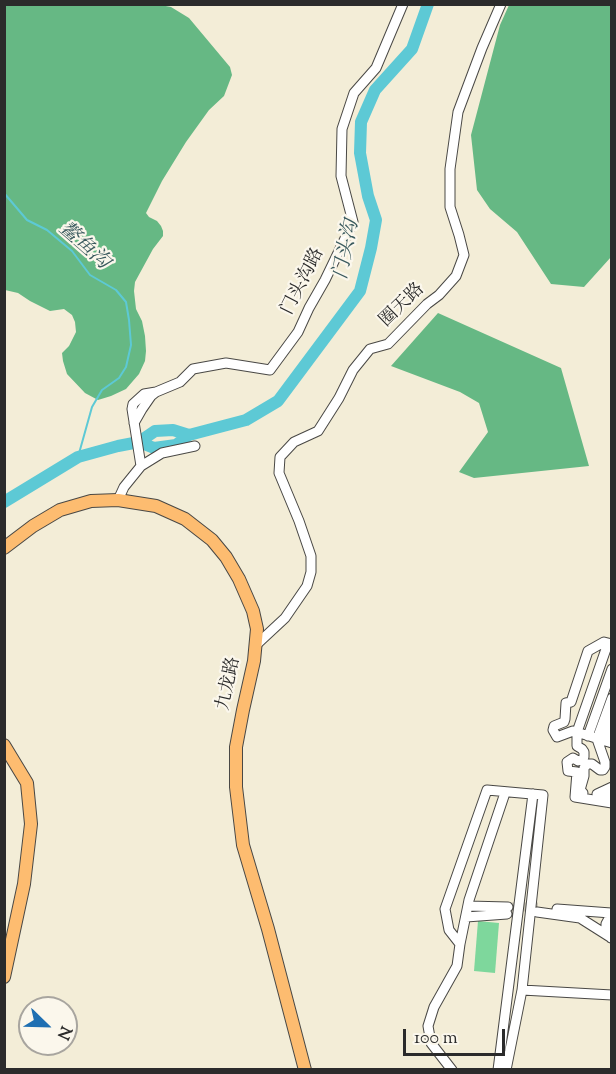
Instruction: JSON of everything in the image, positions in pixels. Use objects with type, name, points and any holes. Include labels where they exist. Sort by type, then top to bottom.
[{"type":"main road","name":"九龙路","points":[[4,548],[33,526],[60,510],[91,501],[118,500],[156,506],[185,519],[212,540],[226,557],[239,579],[253,611],[257,629],[254,661],[236,747],[236,787],[243,845],[305,1070]]},
{"type":"main road","points":[[4,745],[27,783],[31,824],[24,884],[4,977]]},
{"type":"street","name":"门头沟路","points":[[141,465],[135,423],[151,396],[180,382],[193,369],[201,367],[226,363],[270,370],[298,332],[352,222],[341,176],[342,129],[354,93],[376,68],[403,4]]},
{"type":"street","name":"圈天路","points":[[256,645],[285,618],[307,586],[311,572],[311,556],[279,473],[280,457],[294,442],[318,431],[353,370],[370,349],[388,344],[456,276],[464,255],[450,207],[450,169],[458,112],[501,4]]},
{"type":"street","points":[[118,500],[124,487],[141,465],[162,453],[195,446]]},
{"type":"street","points":[[612,752],[603,738],[577,732],[573,731],[557,737],[554,730],[555,726],[564,722],[566,703],[571,702],[588,651],[606,648],[577,732],[577,746],[584,752],[584,757],[582,760],[573,758],[567,762],[568,771],[577,772],[575,797],[612,802]]},
{"type":"street","points":[[612,669],[603,738],[605,767],[600,770],[587,764],[584,768],[585,776],[580,790],[583,794],[612,797]]},
{"type":"street","points":[[603,738],[612,698]]},
{"type":"street","points":[[603,738],[612,718]]},
{"type":"street","points":[[597,794],[612,787]]},
{"type":"street","points":[[460,944],[449,930],[446,909],[487,790],[543,795],[522,990],[507,1070]]},
{"type":"street","points":[[452,1070],[431,1043],[428,1026],[434,1007],[457,966],[468,906],[505,793]]},
{"type":"street","points":[[498,1070],[533,794]]},
{"type":"street","points":[[466,917],[508,910],[468,906]]},
{"type":"street","points":[[537,910],[611,913],[606,924],[611,938],[580,918],[537,910]]},
{"type":"street","points":[[522,990],[612,995]]},
{"type":"green space","points":[[155,4],[171,7],[189,18],[230,67],[232,75],[224,96],[209,110],[186,142],[146,213],[161,226],[163,236],[135,282],[136,309],[142,321],[145,336],[145,361],[139,374],[126,389],[98,400],[85,393],[67,374],[63,361],[62,353],[69,346],[76,332],[72,315],[64,309],[50,311],[18,293],[5,290],[5,5]]},
{"type":"green space","points":[[509,5],[611,5],[611,257],[584,287],[551,284],[517,232],[490,209],[477,190],[471,135],[500,25]]},
{"type":"green space","points":[[438,313],[561,368],[589,466],[474,478],[459,472],[488,432],[479,403],[460,392],[391,366]]},
{"type":"green space","points":[[478,921],[499,923],[495,973],[474,971]]},
{"type":"waterway","name":"门头沟","points":[[4,502],[78,457],[139,442],[155,431],[173,430],[189,435],[246,420],[278,401],[360,291],[376,220],[368,196],[360,153],[361,122],[375,90],[412,49],[428,4]]},
{"type":"waterway","name":"鳌鱼沟","points":[[4,193],[27,220],[47,230],[72,251],[90,275],[116,290],[126,302],[131,345],[126,367],[119,378],[102,390],[92,407],[78,457]]},
{"type":"waterway","name":"门头沟","points":[[139,442],[154,448],[176,445],[189,435]]},
{"type":"tunnel","points":[[508,907],[538,907]]}]
